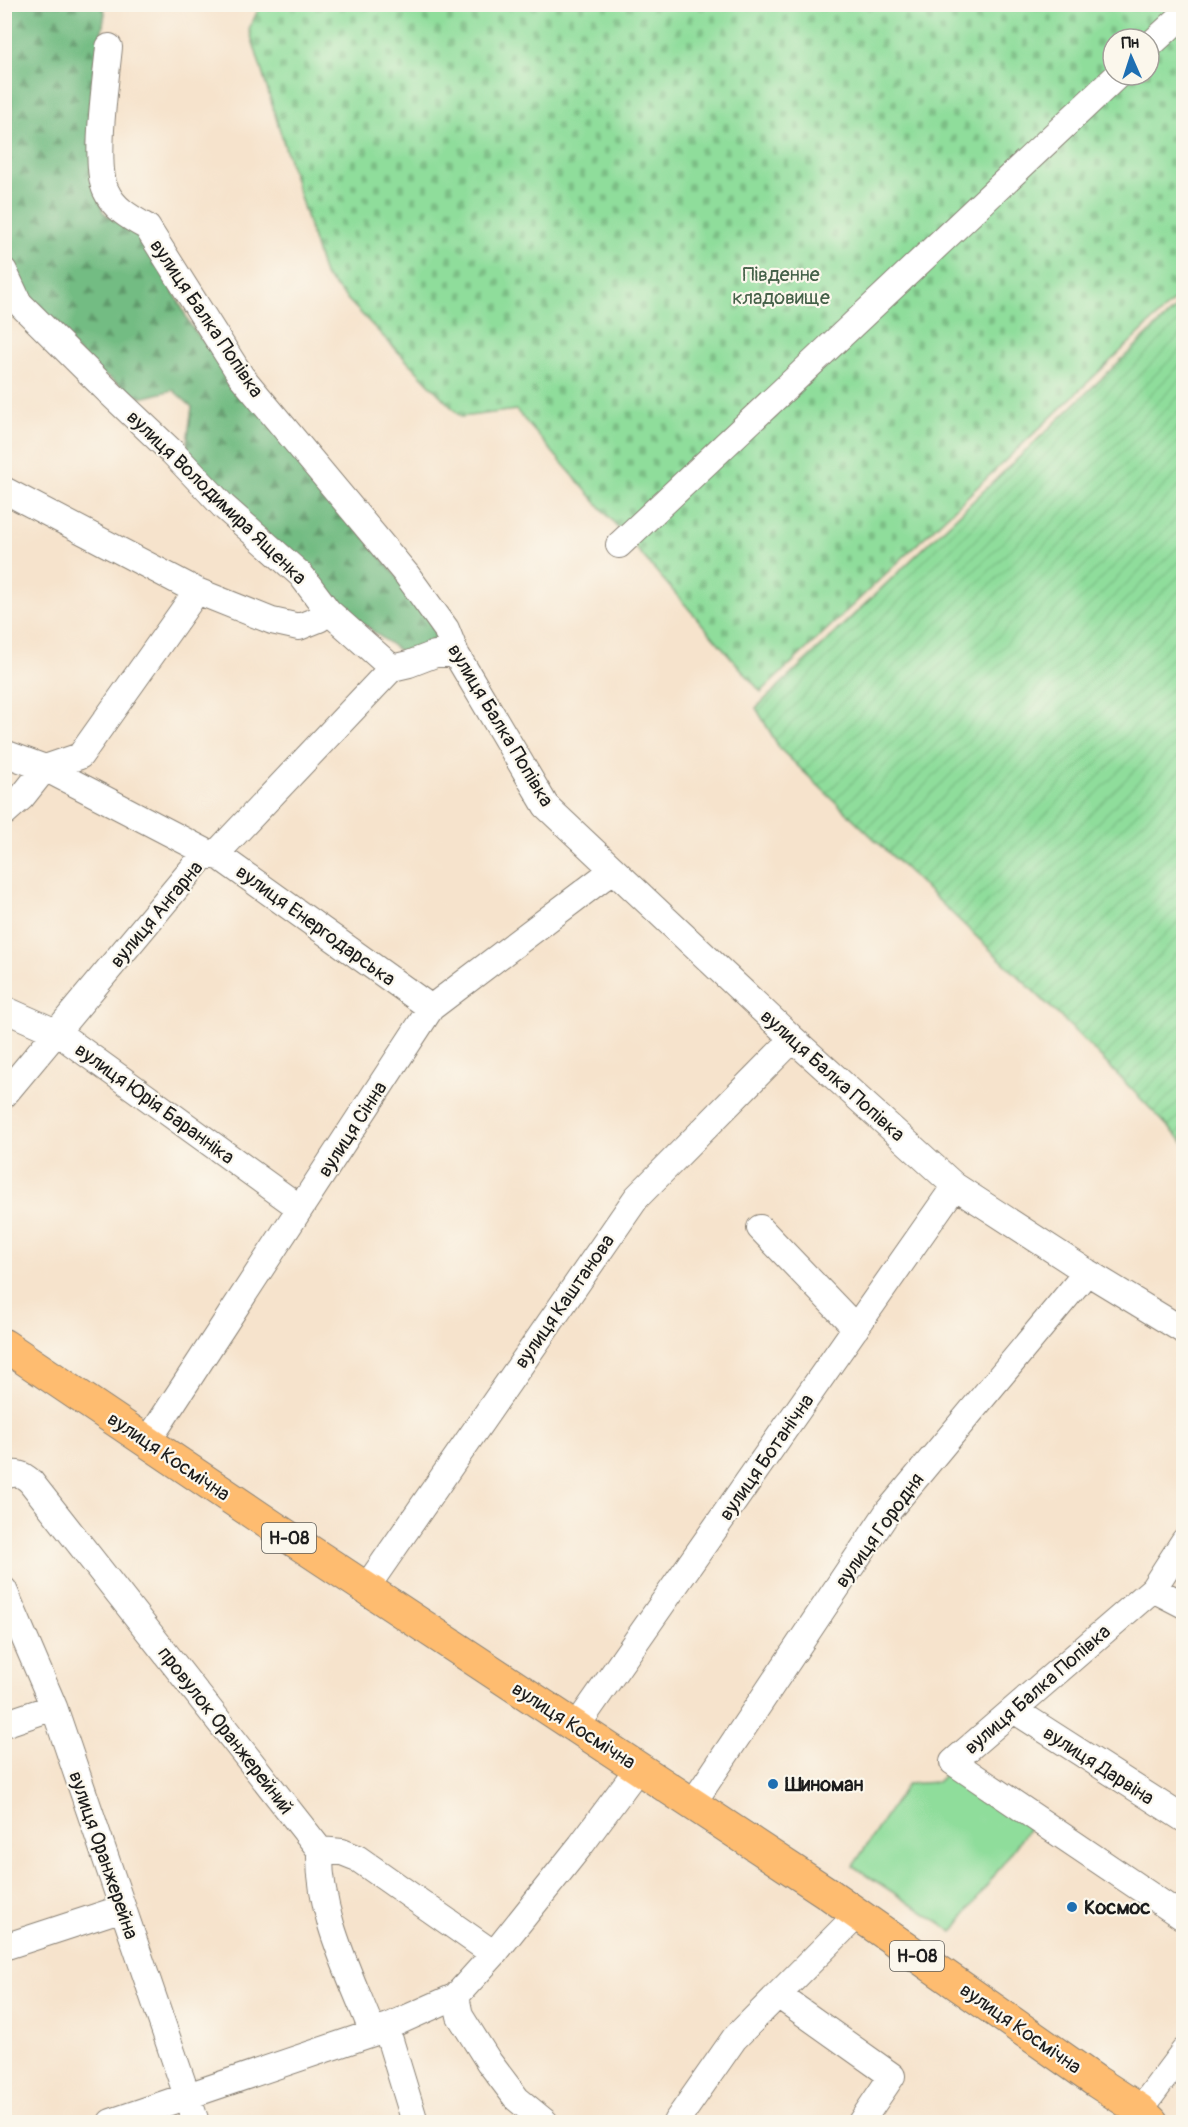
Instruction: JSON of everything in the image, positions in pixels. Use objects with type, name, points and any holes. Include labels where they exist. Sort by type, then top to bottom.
[{"type":"main road","name":"вулиця Космічна","points":[[4,1345],[858,1914],[1146,2116],[1173,2122]]},
{"type":"street","points":[[1161,35],[1184,14]]},
{"type":"street","name":"вулиця Балка Попівка","points":[[109,47],[100,159],[105,191],[122,213],[147,227],[241,376],[406,575],[446,628],[456,654],[546,806],[793,1040],[955,1186],[1087,1272],[1184,1331]]},
{"type":"street","points":[[619,545],[1105,87]]},
{"type":"street","name":"вулиця Володимира Ященка","points":[[4,271],[19,303],[172,452],[223,506],[301,574],[328,611],[392,668]]},
{"type":"street","points":[[4,490],[197,591],[272,621],[299,627],[319,619],[328,611]]},
{"type":"street","points":[[4,813],[22,797],[45,768],[80,756],[197,591]]},
{"type":"street","points":[[392,668],[435,654],[456,654]]},
{"type":"street","name":"вулиця Ангарна","points":[[4,1095],[58,1033],[203,856],[214,856],[392,668]]},
{"type":"street","name":"вулиця Енергодарська","points":[[4,753],[45,768],[214,856],[220,857],[431,1008]]},
{"type":"street","name":"вулиця Сінна","points":[[148,1441],[431,1008],[613,870]]},
{"type":"street","name":"вулиця Юрія Баранніка","points":[[4,1009],[58,1033],[300,1208]]},
{"type":"street","name":"вулиця Каштанова","points":[[366,1588],[637,1197],[793,1040]]},
{"type":"street","name":"вулиця Ботанічна","points":[[576,1727],[955,1186]]},
{"type":"street","points":[[760,1228],[856,1328]]},
{"type":"street","name":"вулиця Городня","points":[[693,1803],[889,1510],[1087,1272]]},
{"type":"street","name":"провулок Оранжерейний","points":[[4,1476],[14,1473],[24,1475],[31,1482],[320,1850]]},
{"type":"street","name":"вулиця Балка Попівка","points":[[1184,1541],[1153,1589],[953,1762],[1184,1918]]},
{"type":"street","points":[[1153,1589],[1184,1605]]},
{"type":"street","name":"вулиця Оранжерейна","points":[[4,1590],[54,1707],[196,2122]]},
{"type":"street","points":[[4,1725],[54,1707]]},
{"type":"street","name":"вулиця Дарвіна","points":[[1014,1710],[1184,1819]]},
{"type":"street","points":[[111,2122],[379,2030],[456,1996],[494,1954],[581,1845],[639,1767]]},
{"type":"street","points":[[415,2122],[379,2030],[329,1920],[322,1890],[320,1850],[342,1852],[357,1858],[494,1954]]},
{"type":"street","points":[[4,1947],[123,1908]]},
{"type":"street","points":[[676,2122],[734,2039],[858,1914]]},
{"type":"street","points":[[778,1995],[892,2076],[861,2122]]},
{"type":"street","points":[[456,1996],[460,2016],[489,2062],[517,2099],[545,2122]]},
{"type":"street","points":[[1146,2116],[1184,2051]]},
{"type":"green space","name":"Південне кладовище","points":[[261,4],[1183,5],[1183,292],[761,692],[516,410],[461,417],[324,275],[249,29]]},
{"type":"green space","points":[[4,5],[103,5],[105,13],[97,63],[93,173],[103,212],[149,242],[191,326],[426,612],[438,639],[423,647],[401,652],[331,600],[189,460],[187,443],[192,407],[173,390],[141,398],[94,369],[46,318],[23,286],[10,255],[5,232],[5,162],[12,111],[9,91],[5,84]]},
{"type":"green space","points":[[1183,301],[1183,1142],[1069,1025],[780,749],[756,708]]},
{"type":"green space","points":[[952,1768],[1032,1824],[953,1932],[853,1866],[907,1784],[937,1782]]},
{"type":"place","name":"Шиноман","points":[[773,1784]]},
{"type":"place","name":"Космос","points":[[1072,1907]]}]
